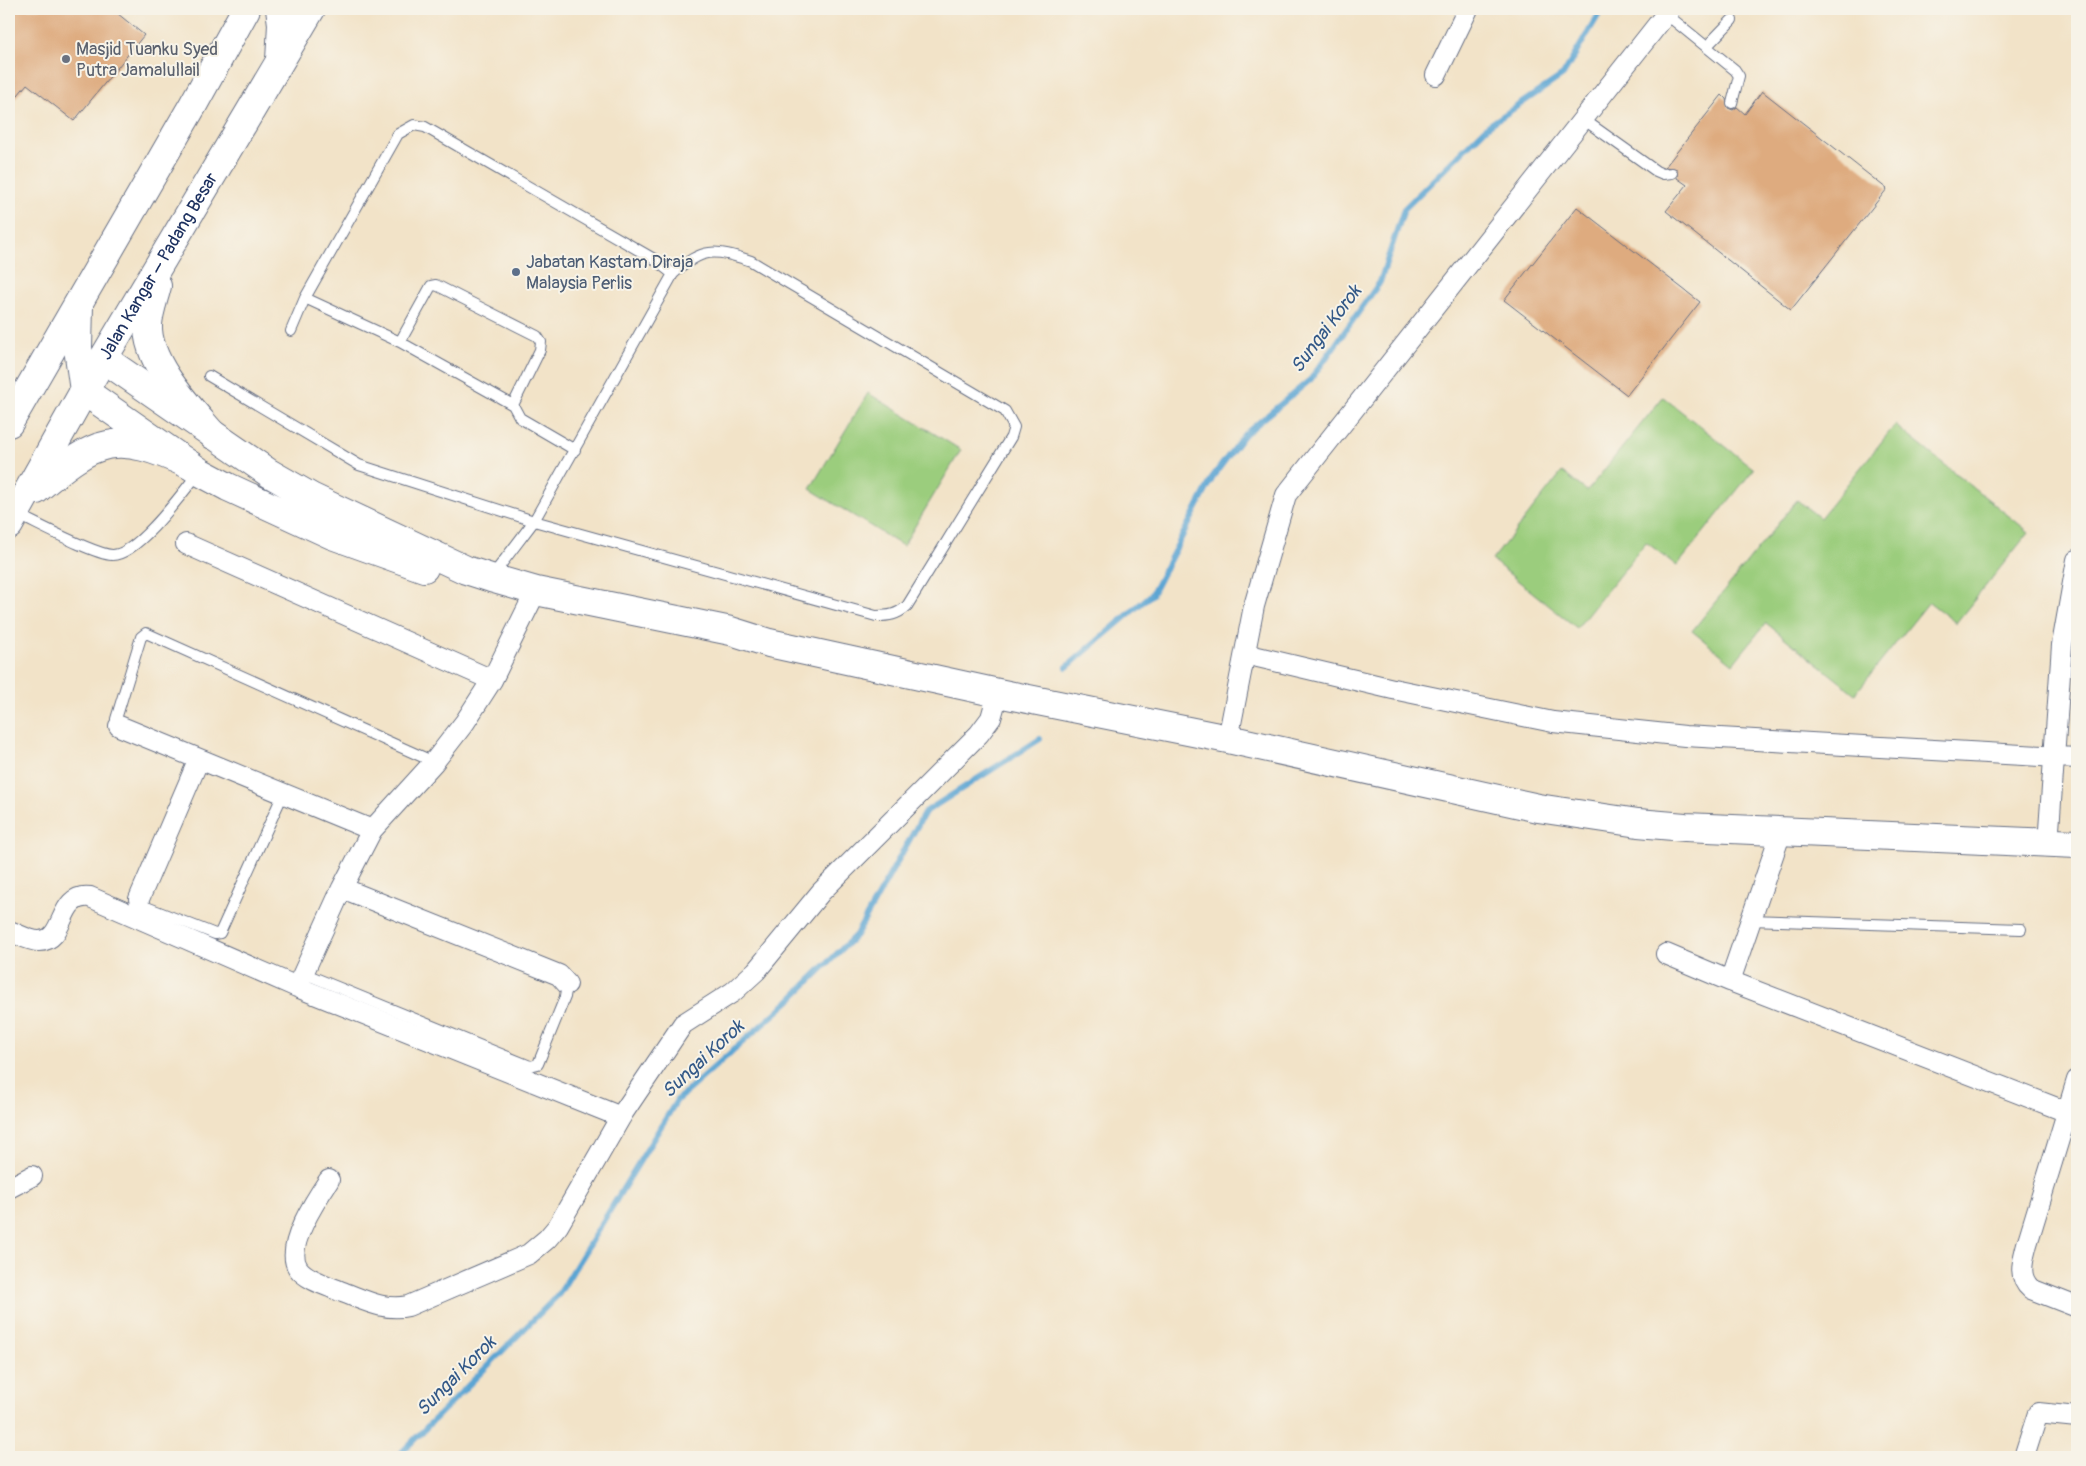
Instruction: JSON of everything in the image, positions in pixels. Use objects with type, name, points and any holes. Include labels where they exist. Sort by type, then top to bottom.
[{"type":"main road","points":[[279,66],[282,24],[280,9]]},
{"type":"main road","name":"Jalan Kangar – Padang Besar","points":[[15,513],[84,391],[92,360],[162,263],[311,9]]},
{"type":"main road","points":[[9,423],[80,297],[193,105],[239,14]]},
{"type":"main road","points":[[162,263],[148,325],[153,348],[170,384],[212,435]]},
{"type":"main road","points":[[80,297],[77,322],[92,360],[269,473],[311,497],[478,574],[536,591],[731,631],[769,643],[998,693],[1228,739],[1538,808],[1638,823],[1781,832],[2077,844]]},
{"type":"main road","points":[[28,387],[51,370],[67,364],[92,360]]},
{"type":"main road","points":[[84,391],[195,468]]},
{"type":"main road","points":[[15,513],[72,459],[98,446],[130,443],[156,449],[283,513],[379,552],[430,570],[478,574]]},
{"type":"street","points":[[1436,75],[1468,9]]},
{"type":"street","points":[[1228,739],[1254,606],[1286,495],[1668,11]]},
{"type":"street","points":[[186,544],[492,680]]},
{"type":"street","points":[[2048,844],[2062,645],[2077,560]]},
{"type":"street","points":[[300,980],[342,888],[372,830],[434,762],[465,722],[492,680],[536,591]]},
{"type":"street","points":[[1245,654],[1393,689],[1553,722],[1685,736],[2077,758]]},
{"type":"street","points":[[328,1180],[305,1221],[298,1240],[297,1267],[304,1274],[368,1302],[396,1308],[408,1306],[467,1279],[502,1267],[529,1254],[547,1239],[558,1226],[621,1117],[683,1024],[733,992],[756,971],[821,892],[979,734],[991,718],[998,693]]},
{"type":"street","points":[[119,726],[372,830]]},
{"type":"street","points":[[138,899],[198,759]]},
{"type":"street","points":[[1730,981],[1781,832]]},
{"type":"street","points":[[342,888],[559,975],[567,984]]},
{"type":"street","points":[[9,931],[37,941],[47,940],[55,933],[73,900],[81,896],[90,897],[300,980],[621,1117]]},
{"type":"street","points":[[1666,954],[1730,981],[2067,1112]]},
{"type":"street","points":[[2077,1080],[2027,1244],[2022,1268],[2025,1284],[2030,1289],[2077,1307]]},
{"type":"street","points":[[9,1188],[32,1176]]},
{"type":"street","points":[[2024,1457],[2038,1413],[2077,1417]]},
{"type":"lane","points":[[1668,11],[1735,70],[1739,76],[1732,103]]},
{"type":"lane","points":[[1707,46],[1732,20]]},
{"type":"lane","points":[[1583,119],[1656,171],[1663,174],[1672,173]]},
{"type":"lane","points":[[291,331],[305,298],[398,134],[414,125],[425,128],[654,260],[673,274]]},
{"type":"lane","points":[[209,376],[359,465],[534,521],[876,616],[890,616],[899,613],[907,606],[1011,437],[1014,427],[1005,411],[751,261],[720,251],[690,258],[673,274],[534,521],[478,574]]},
{"type":"lane","points":[[400,342],[431,286],[436,285],[537,336],[541,342],[540,350],[513,405]]},
{"type":"lane","points":[[305,298],[400,342],[513,405],[520,418],[575,450]]},
{"type":"lane","points":[[15,513],[96,551],[112,555],[127,552],[164,516],[195,468]]},
{"type":"lane","points":[[119,726],[116,719],[141,637],[146,633],[434,762]]},
{"type":"lane","points":[[138,899],[144,906],[215,934],[220,933],[283,794]]},
{"type":"lane","points":[[1751,920],[2021,929]]},
{"type":"lane","points":[[300,980],[530,1066],[538,1064],[565,997],[567,984]]},
{"type":"green space","points":[[868,393],[961,450],[903,546],[810,489]]},
{"type":"green space","points":[[1663,397],[1754,469],[1677,566],[1646,542],[1577,628],[1492,560],[1562,472],[1587,491]]},
{"type":"green space","points":[[1895,425],[2029,532],[1956,623],[1929,602],[1855,694],[1766,623],[1733,664],[1692,631],[1797,500],[1820,518]]},
{"type":"building","name":"Masjid Tuanku Syed Putra Jamalullail","points":[[9,9],[112,9],[144,35],[74,121],[27,84],[9,106]]},
{"type":"building","points":[[1762,91],[1887,189],[1791,310],[1666,211],[1687,185],[1677,178],[1677,169],[1665,167],[1722,95],[1726,99],[1728,108],[1733,110],[1737,107],[1745,114]]},
{"type":"building","points":[[1577,207],[1700,302],[1627,395],[1504,300]]},
{"type":"waterway","name":"Sungai Korok","points":[[1067,667],[1152,594],[1214,475],[1244,435],[1311,379],[1380,282],[1404,209],[1488,126],[1563,75],[1602,9]]},
{"type":"waterway","name":"Sungai Korok","points":[[397,1457],[559,1294],[677,1100],[788,1002],[856,935],[925,812],[1040,739]]},
{"type":"place","name":"Masjid Tuanku Syed Putra Jamalullail","points":[[66,59]]},
{"type":"place","name":"Jabatan Kastam Diraja Malaysia Perlis","points":[[516,272]]}]
